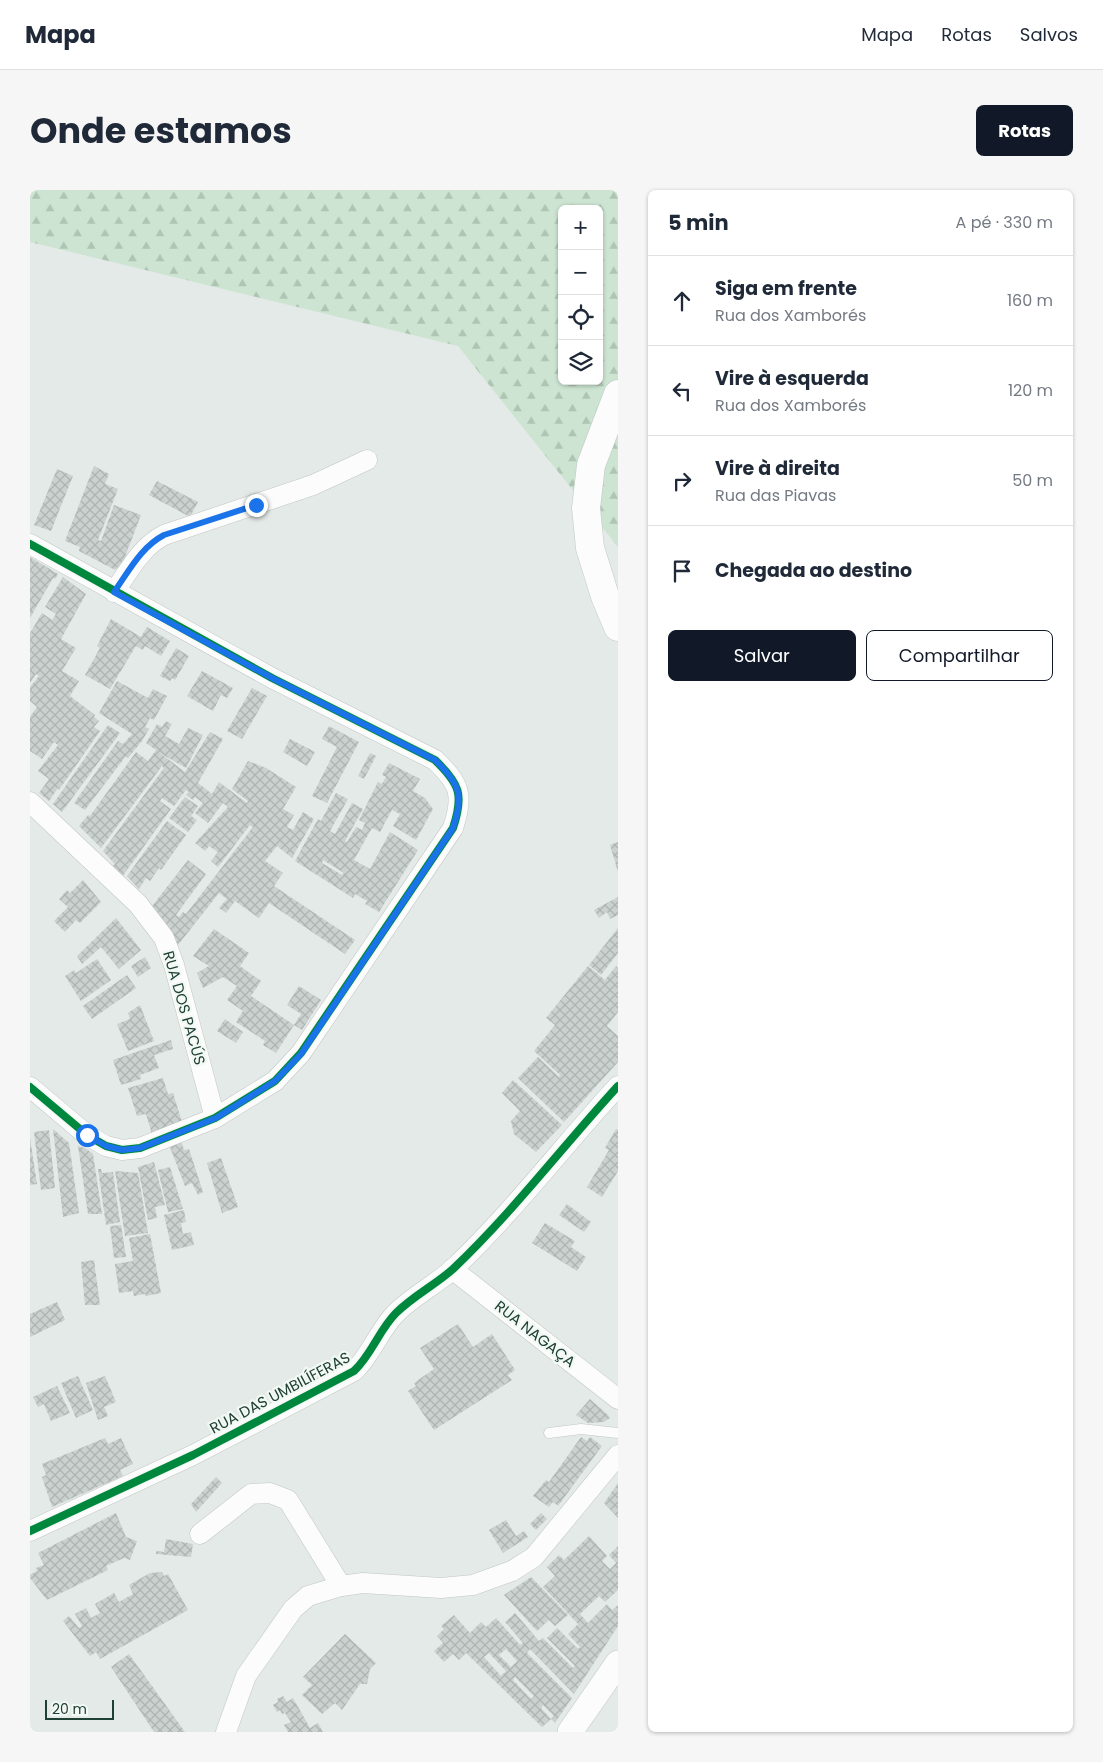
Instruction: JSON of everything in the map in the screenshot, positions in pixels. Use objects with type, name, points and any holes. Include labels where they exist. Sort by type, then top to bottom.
[{"type":"main road","points":[[618,394],[592,465],[586,508],[590,548],[618,627]]},
{"type":"street","points":[[114,592],[143,550],[151,542],[164,535],[313,484],[367,460]]},
{"type":"street","points":[[30,544],[272,678],[435,760],[450,774],[458,790],[460,806],[453,828],[301,1054],[275,1081],[216,1118],[140,1148],[122,1150],[106,1146],[87,1135],[30,1087]]},
{"type":"street","name":"RUA DOS PACÚS","points":[[30,802],[138,904],[164,938],[174,965],[216,1118]]},
{"type":"street","name":"RUA DAS UMBILÍFERAS","points":[[30,1530],[193,1455],[354,1371],[366,1361],[387,1324],[397,1313],[452,1269],[539,1178],[618,1086]]},
{"type":"street","name":"RUA NAGAÇA","points":[[452,1269],[618,1399]]},
{"type":"street","points":[[226,1732],[246,1676],[293,1609],[308,1596],[341,1586],[363,1583],[441,1588],[473,1585],[512,1571],[534,1557],[618,1455]]},
{"type":"street","points":[[200,1534],[251,1494],[270,1493],[288,1500],[341,1586]]},
{"type":"street","points":[[570,1732],[618,1663]]},
{"type":"lane","points":[[549,1433],[581,1430],[618,1433]]},
{"type":"green space","points":[[30,190],[618,190],[618,547],[458,346],[30,242]]},
{"type":"building","points":[[94,466],[109,474],[105,484],[118,489],[98,540],[101,541],[114,505],[141,515],[123,562],[115,570],[79,551],[80,547],[65,541]]},
{"type":"building","points":[[57,469],[73,476],[51,531],[34,525]]},
{"type":"building","points":[[157,481],[198,502],[190,517],[149,495]]},
{"type":"building","points":[[30,557],[58,574],[55,579],[53,578],[30,618]]},
{"type":"building","points":[[63,577],[86,594],[61,639],[76,648],[62,671],[79,681],[70,696],[95,715],[94,717],[99,721],[94,727],[100,731],[59,790],[58,788],[49,801],[39,793],[49,779],[38,771],[58,745],[54,742],[42,759],[30,751],[30,717],[37,707],[30,701],[30,687],[39,676],[36,674],[30,683],[30,633],[42,613],[52,620],[56,614],[45,607]]},
{"type":"building","points":[[111,619],[141,637],[147,627],[170,641],[161,656],[145,646],[143,650],[136,646],[110,689],[85,675],[100,648],[97,646]]},
{"type":"building","points":[[176,648],[189,656],[175,680],[172,678],[170,681],[160,676]]},
{"type":"building","points":[[202,671],[233,688],[227,698],[221,695],[213,711],[187,696]]},
{"type":"building","points":[[117,681],[148,698],[153,689],[167,696],[154,720],[150,718],[145,727],[149,729],[142,741],[128,758],[126,756],[85,810],[74,803],[118,741],[123,744],[132,734],[99,713]]},
{"type":"building","points":[[252,688],[267,696],[242,739],[227,731]]},
{"type":"building","points":[[166,721],[172,724],[165,736],[179,744],[188,728],[203,735],[186,768],[160,753],[185,772],[210,732],[223,739],[198,783],[212,794],[219,782],[247,803],[248,801],[232,789],[248,761],[266,768],[296,787],[283,809],[294,815],[287,827],[293,830],[303,812],[314,819],[292,858],[277,846],[265,861],[283,873],[274,886],[355,940],[345,954],[269,903],[259,918],[235,901],[226,913],[219,908],[227,899],[219,893],[178,945],[170,930],[149,910],[188,860],[206,874],[176,915],[179,917],[183,912],[186,914],[253,827],[250,825],[218,867],[211,861],[218,852],[209,846],[205,851],[195,843],[228,807],[223,803],[208,823],[195,813],[203,803],[195,797],[193,800],[186,795],[189,792],[186,790],[174,806],[162,798],[160,801],[171,809],[122,877],[113,866],[115,864],[103,851],[164,768],[162,766],[101,848],[79,826],[88,815],[90,816],[136,752],[148,761],[156,750],[146,743],[157,724],[162,727]]},
{"type":"building","points":[[108,725],[120,733],[62,812],[53,804]]},
{"type":"building","points":[[329,726],[359,742],[327,803],[312,796],[337,747],[322,739]]},
{"type":"building","points":[[290,739],[315,752],[307,766],[283,752]]},
{"type":"building","points":[[370,753],[376,756],[364,779],[358,776]]},
{"type":"building","points":[[389,763],[420,779],[413,791],[425,798],[433,809],[416,840],[393,826],[400,814],[392,810],[380,832],[372,828],[354,860],[370,869],[390,832],[418,850],[379,912],[365,904],[367,901],[355,894],[353,898],[295,861],[318,819],[321,821],[336,793],[348,799],[330,831],[335,834],[352,803],[363,809],[345,841],[347,842],[356,827],[362,830],[365,823],[359,820],[378,782],[382,784],[386,777],[382,775]],"holes":[[[323,860],[344,873],[342,875],[322,863]]]},
{"type":"building","points":[[185,797],[198,806],[191,816],[197,820],[188,832],[169,818]]},
{"type":"building","points":[[167,821],[186,835],[161,870],[159,868],[150,881],[146,878],[139,889],[127,876]]},
{"type":"building","points":[[618,842],[618,872],[610,845]]},
{"type":"building","points":[[83,880],[101,902],[80,923],[76,920],[65,932],[54,921],[68,907],[59,899],[67,890],[70,893]]},
{"type":"building","points":[[618,897],[618,915],[610,919],[607,912],[599,918],[594,910]]},
{"type":"building","points":[[116,918],[141,950],[119,969],[101,947],[82,964],[77,956]]},
{"type":"building","points":[[618,928],[618,953],[601,975],[589,965]]},
{"type":"building","points":[[214,929],[249,953],[240,966],[261,981],[251,996],[294,1025],[276,1053],[263,1045],[265,1041],[236,1022],[243,1011],[227,1000],[237,986],[223,977],[203,988],[197,973],[209,966],[193,956]]},
{"type":"building","points":[[145,957],[151,968],[138,977],[131,966]]},
{"type":"building","points":[[97,959],[111,980],[81,1001],[65,976],[74,970],[76,973]]},
{"type":"building","points":[[588,966],[605,980],[616,966],[618,968],[618,1012],[607,1026],[618,1036],[618,1062],[564,1122],[518,1078],[538,1057],[559,1077],[560,1075],[534,1051],[555,1025],[546,1018]]},
{"type":"building","points":[[127,975],[136,988],[92,1019],[83,1006]]},
{"type":"building","points":[[299,986],[321,1000],[302,1030],[294,1025],[301,1014],[287,1005]]},
{"type":"building","points":[[140,1005],[154,1041],[128,1051],[117,1024],[130,1019],[128,1013]]},
{"type":"building","points":[[225,1019],[243,1032],[236,1043],[217,1031]]},
{"type":"building","points":[[171,1040],[173,1049],[154,1055],[159,1068],[140,1075],[141,1079],[121,1085],[113,1060]]},
{"type":"building","points":[[163,1078],[168,1094],[173,1093],[182,1122],[152,1134],[146,1114],[137,1116],[128,1088]]},
{"type":"building","points":[[513,1080],[562,1125],[536,1152],[514,1134],[511,1121],[520,1111],[502,1093]]},
{"type":"building","points":[[53,1129],[69,1143],[79,1213],[63,1217]]},
{"type":"building","points":[[616,1129],[618,1130],[618,1171],[602,1197],[587,1187],[609,1150],[605,1148]]},
{"type":"building","points":[[49,1130],[55,1188],[41,1190],[34,1132]]},
{"type":"building","points":[[180,1137],[184,1150],[189,1149],[203,1192],[198,1195],[192,1183],[185,1186],[168,1142]]},
{"type":"building","points":[[30,1138],[37,1184],[30,1185]]},
{"type":"building","points":[[78,1146],[85,1148],[93,1154],[102,1214],[88,1214]]},
{"type":"building","points":[[221,1158],[238,1207],[222,1213],[207,1163]]},
{"type":"building","points":[[154,1162],[165,1205],[155,1207],[157,1218],[148,1220],[138,1167]]},
{"type":"building","points":[[170,1167],[183,1209],[168,1212],[158,1170]]},
{"type":"building","points":[[98,1169],[101,1169],[102,1173],[113,1172],[120,1222],[106,1225]]},
{"type":"building","points":[[115,1171],[138,1173],[148,1233],[125,1236]]},
{"type":"building","points":[[567,1204],[591,1222],[584,1232],[559,1215]]},
{"type":"building","points":[[184,1210],[186,1222],[181,1223],[183,1234],[191,1232],[194,1245],[172,1250],[164,1215]]},
{"type":"building","points":[[545,1223],[575,1241],[571,1247],[586,1257],[577,1271],[532,1243]]},
{"type":"building","points":[[121,1225],[126,1257],[114,1258],[110,1226]]},
{"type":"building","points":[[150,1234],[161,1293],[134,1296],[133,1291],[119,1293],[115,1264],[133,1261],[129,1238]]},
{"type":"building","points":[[94,1260],[100,1305],[85,1305],[81,1262]]},
{"type":"building","points":[[57,1302],[65,1320],[30,1337],[30,1314]]},
{"type":"building","points":[[458,1324],[473,1347],[492,1334],[515,1370],[508,1375],[512,1380],[434,1430],[408,1391],[416,1386],[414,1383],[434,1369],[420,1348]]},
{"type":"building","points":[[78,1376],[93,1410],[76,1418],[61,1383]]},
{"type":"building","points":[[105,1376],[116,1402],[104,1407],[108,1416],[98,1420],[86,1383]]},
{"type":"building","points":[[57,1386],[70,1413],[51,1421],[44,1404],[38,1407],[33,1397]]},
{"type":"building","points":[[590,1399],[610,1418],[604,1422],[588,1423],[576,1415]]},
{"type":"building","points":[[581,1437],[587,1441],[590,1437],[602,1446],[558,1506],[553,1502],[549,1507],[533,1496],[546,1480],[549,1482]]},
{"type":"building","points":[[105,1438],[108,1444],[121,1438],[133,1464],[120,1470],[123,1476],[52,1507],[42,1477],[46,1475],[42,1464]]},
{"type":"building","points":[[216,1477],[222,1483],[196,1512],[191,1504]]},
{"type":"building","points":[[618,1483],[618,1518],[604,1503]]},
{"type":"building","points":[[116,1513],[126,1537],[137,1541],[130,1560],[124,1558],[106,1566],[108,1570],[47,1600],[30,1578],[30,1575],[37,1571],[36,1568],[44,1565],[38,1553]]},
{"type":"building","points":[[541,1513],[547,1519],[536,1530],[530,1524]]},
{"type":"building","points":[[506,1520],[516,1536],[524,1531],[528,1537],[503,1553],[489,1530]]},
{"type":"building","points":[[589,1536],[607,1556],[602,1561],[610,1569],[616,1563],[609,1555],[618,1546],[618,1590],[605,1602],[599,1596],[580,1614],[588,1623],[607,1604],[612,1610],[618,1605],[618,1626],[574,1694],[530,1649],[527,1653],[572,1698],[555,1723],[551,1719],[542,1727],[466,1653],[459,1660],[453,1654],[444,1662],[434,1651],[443,1643],[437,1636],[444,1629],[441,1626],[454,1615],[470,1633],[481,1622],[486,1627],[496,1618],[520,1645],[523,1643],[505,1622],[515,1613],[539,1641],[543,1638],[573,1668],[575,1666],[547,1638],[557,1628],[578,1649],[580,1647],[568,1634],[578,1624],[543,1587],[555,1576],[547,1567],[559,1555],[564,1560]],"holes":[[[506,1649],[517,1661],[511,1667],[499,1655]],[[489,1653],[506,1671],[501,1676],[484,1657]],[[515,1677],[534,1696],[531,1699],[513,1680]],[[543,1705],[554,1716],[551,1719],[541,1708]]]},
{"type":"building","points":[[166,1539],[193,1544],[191,1557],[156,1554],[156,1551],[164,1552]]},
{"type":"building","points":[[162,1572],[164,1576],[168,1574],[188,1610],[100,1659],[96,1652],[90,1656],[63,1621],[69,1616],[79,1628],[82,1626],[75,1614],[86,1608],[91,1618],[100,1613],[95,1604],[114,1593],[119,1602],[133,1594],[129,1585],[150,1573]]},
{"type":"building","points":[[531,1577],[568,1615],[555,1626],[549,1620],[537,1631],[504,1595]]},
{"type":"building","points":[[345,1634],[376,1663],[370,1669],[367,1684],[360,1684],[342,1710],[335,1703],[322,1714],[302,1695],[312,1685],[303,1677]]},
{"type":"building","points":[[129,1654],[185,1732],[154,1732],[111,1667]]},
{"type":"building","points":[[283,1696],[287,1702],[293,1698],[310,1728],[318,1723],[323,1732],[288,1732],[284,1725],[291,1722],[285,1713],[282,1714],[280,1710],[277,1712],[273,1705],[278,1702],[277,1699]]},
{"type":"cycle path","points":[[30,544],[272,678],[435,760],[455,783],[459,798],[453,828],[301,1053],[275,1081],[215,1118],[140,1148],[122,1150],[106,1146],[87,1135],[30,1087]]},
{"type":"cycle path","points":[[30,1531],[193,1455],[354,1371],[366,1357],[396,1313],[446,1275],[475,1247],[517,1202],[618,1086]]},
{"type":"route","points":[[87,1135],[106,1146],[122,1150],[140,1148],[216,1118],[275,1081],[301,1054],[453,828],[460,806],[458,790],[450,774],[435,760],[272,678],[114,592],[143,550],[151,542],[164,535],[256,505]]}]
